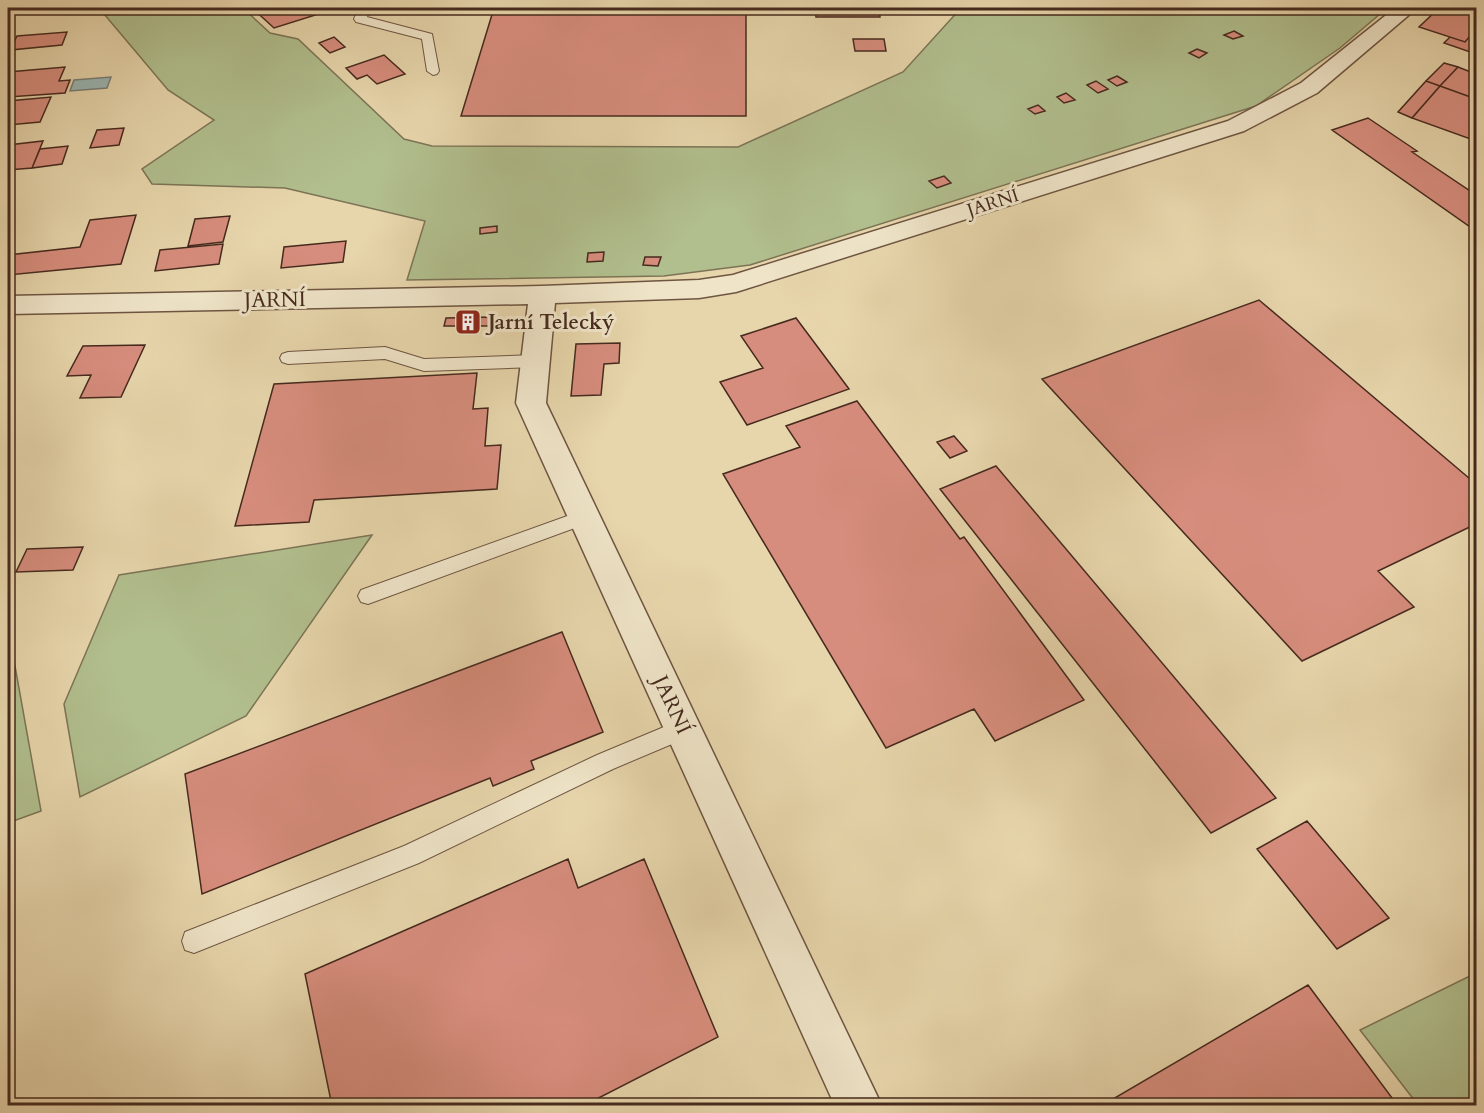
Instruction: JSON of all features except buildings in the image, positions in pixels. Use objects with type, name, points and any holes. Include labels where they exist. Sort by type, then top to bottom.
[{"type":"street","name":"JARNÍ","points":[[8,305],[542,295],[699,289],[736,283],[1236,126],[1309,88],[1360,49],[1407,8]]},
{"type":"street","name":"JARNÍ","points":[[542,295],[531,403],[859,1106]]},
{"type":"lane","points":[[364,8],[360,20],[428,37],[433,71]]},
{"type":"lane","points":[[288,358],[385,353],[424,365],[535,361]]},
{"type":"lane","points":[[368,596],[584,517]]},
{"type":"lane","points":[[194,941],[411,855],[605,762],[683,729]]},
{"type":"green space","points":[[99,8],[243,8],[270,33],[298,39],[404,139],[432,146],[738,147],[903,72],[961,8],[1387,8],[1340,48],[1256,106],[750,265],[664,276],[407,280],[425,221],[285,188],[152,184],[142,169],[214,120],[168,90]]},
{"type":"green space","points":[[372,535],[246,716],[80,797],[64,704],[119,575]]},
{"type":"green space","points":[[8,627],[41,811],[8,823]]},
{"type":"green space","points":[[1476,973],[1476,1105],[1418,1105],[1360,1030]]},
{"type":"water","points":[[111,77],[107,88],[70,91],[74,80]]},
{"type":"place","name":"Jarní Telecký","points":[[468,322]]}]
